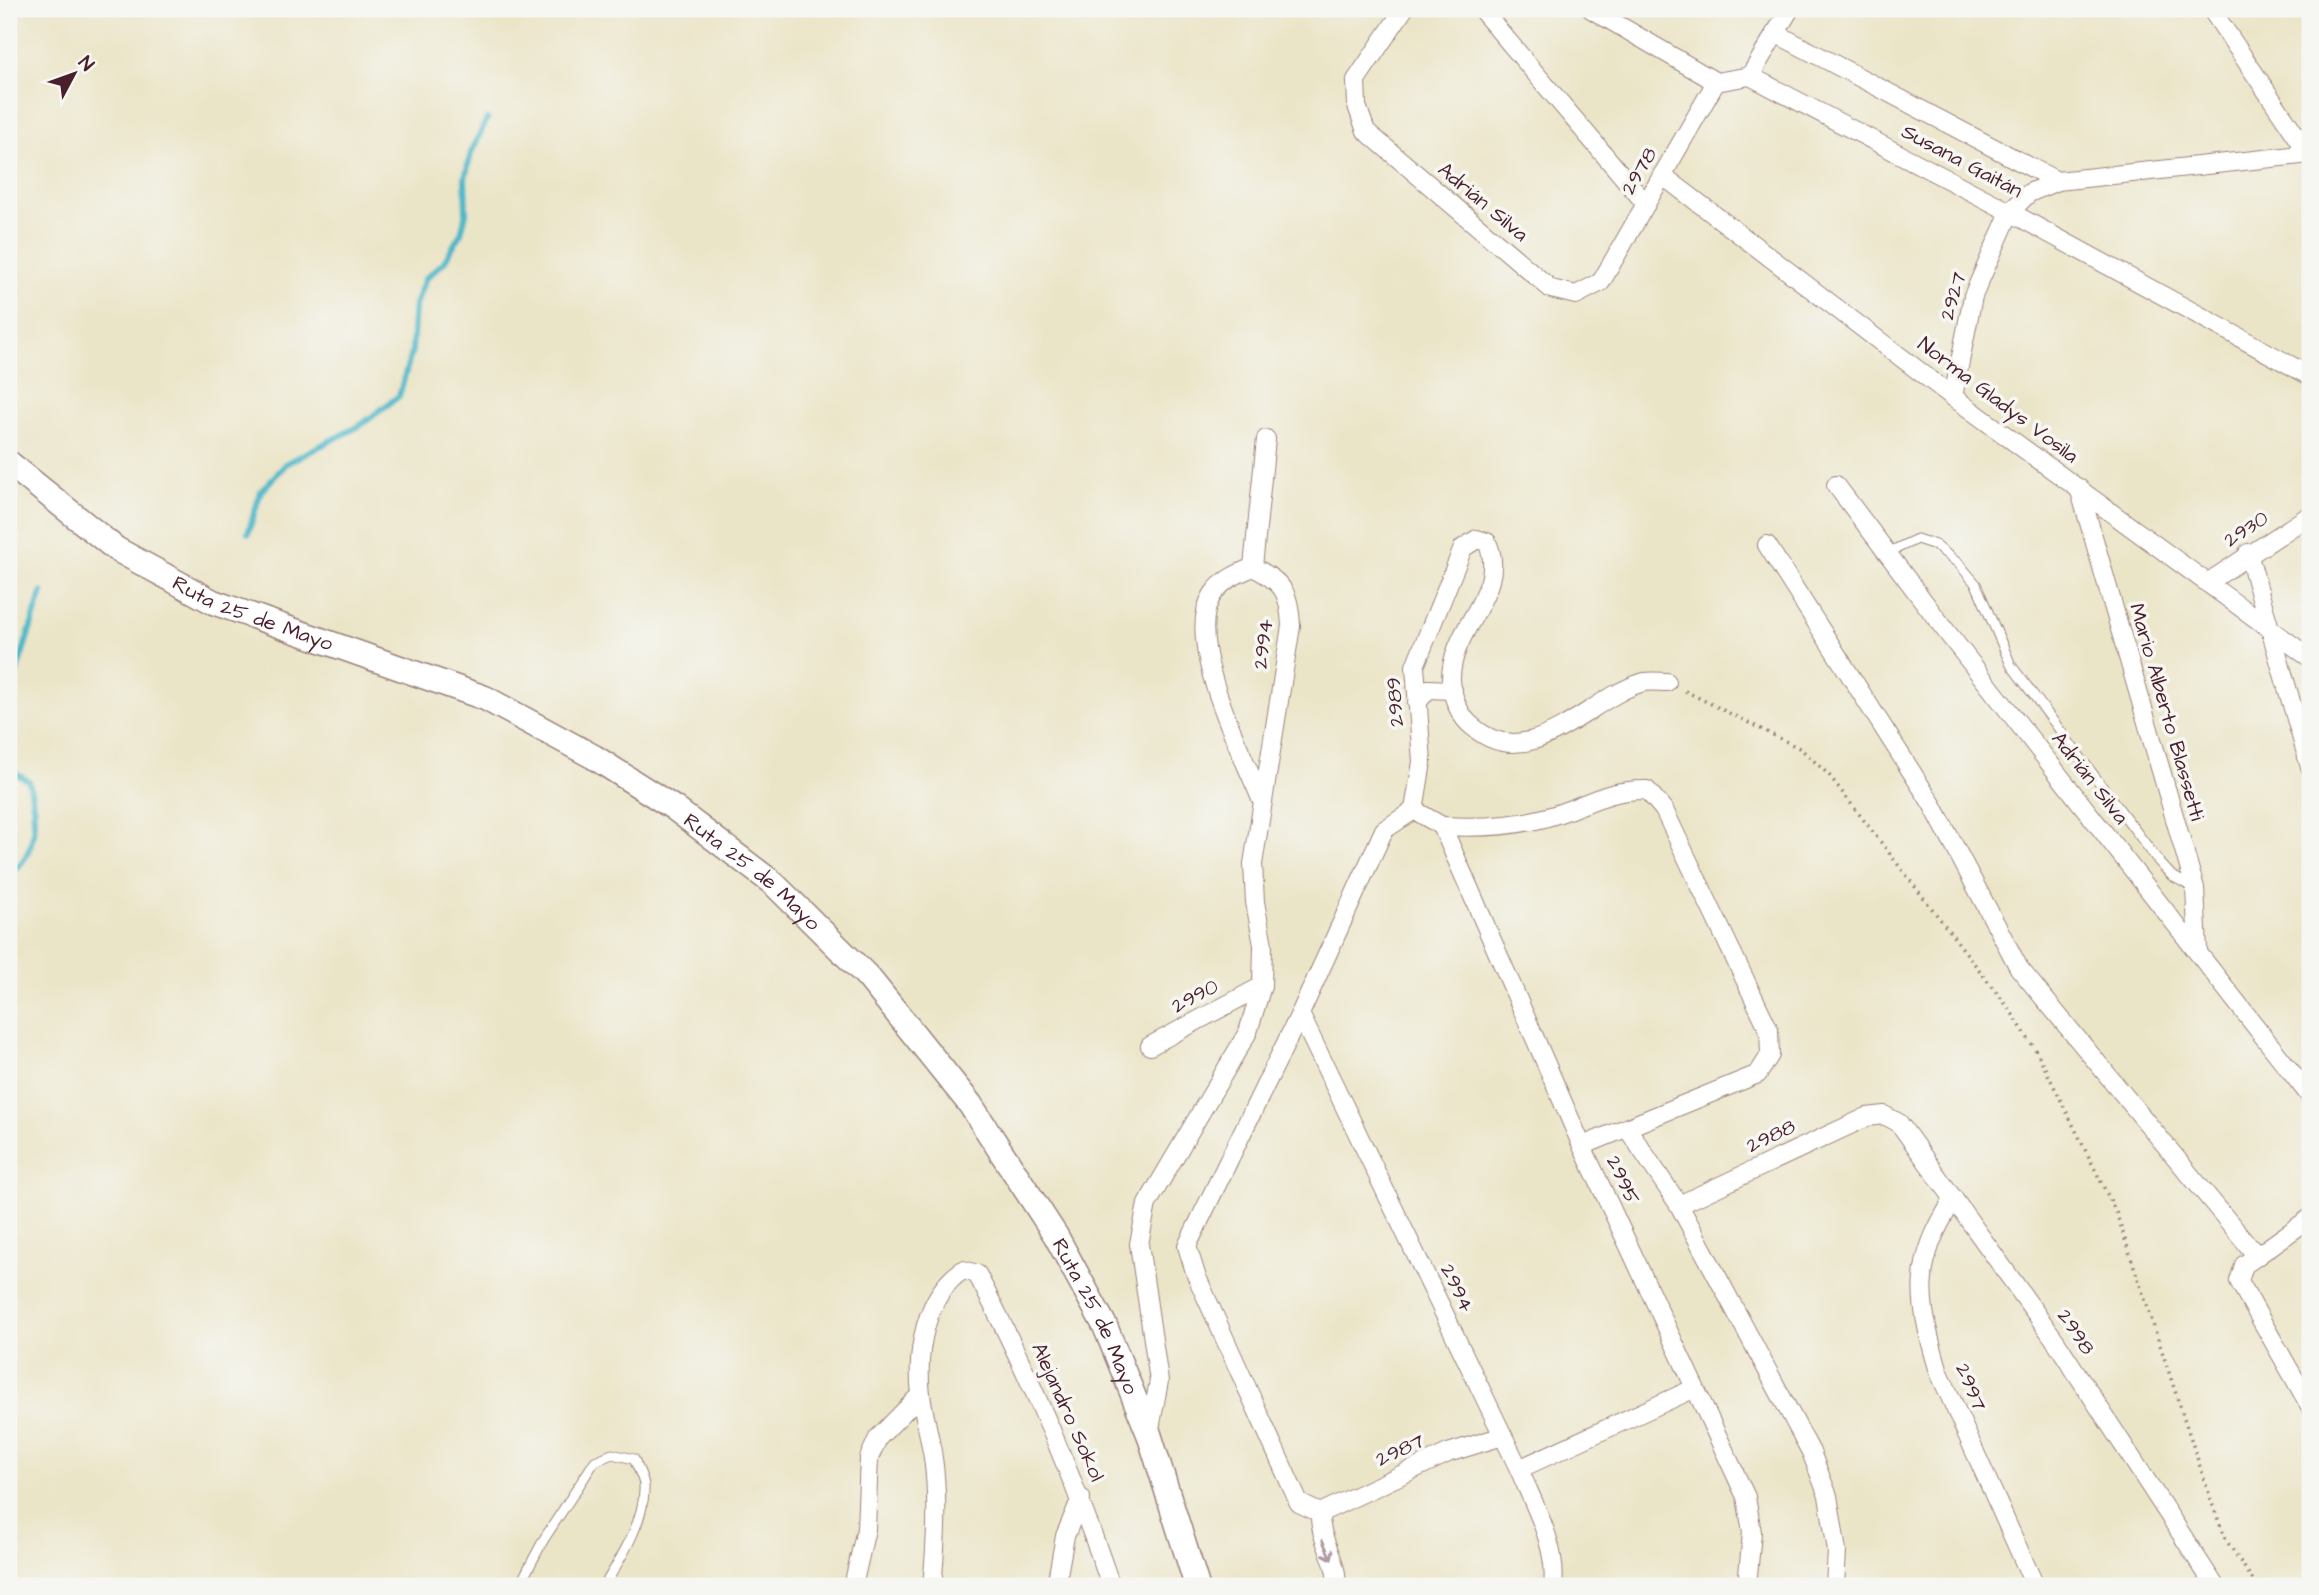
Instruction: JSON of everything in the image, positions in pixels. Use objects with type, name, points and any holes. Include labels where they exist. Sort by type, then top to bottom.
[{"type":"main road","name":"Ruta 25 de Mayo","points":[[9,463],[116,549],[213,602],[485,698],[594,757],[674,808],[774,884],[867,977],[970,1104],[1056,1236],[1105,1326],[1149,1434],[1197,1586]]},
{"type":"street","name":"Adrián Silva","points":[[1404,9],[1356,80],[1357,106],[1366,131],[1551,289],[1576,295],[1601,282]]},
{"type":"street","points":[[1481,9],[1646,204]]},
{"type":"street","points":[[1591,9],[1716,82],[1750,76],[1790,9]]},
{"type":"street","points":[[2010,212],[2029,193],[2057,181],[2310,154],[2211,9]]},
{"type":"street","name":"Susana Gaitán","points":[[1775,33],[2057,181]]},
{"type":"street","name":"Susana Gaitán","points":[[1750,76],[2010,212],[2310,376]]},
{"type":"street","name":"2978","points":[[1601,282],[1716,82]]},
{"type":"street","name":"Norma Gladys Vosila","points":[[1662,175],[1953,397],[2310,658]]},
{"type":"street","name":"2927","points":[[1953,397],[1973,296],[2010,212]]},
{"type":"street","points":[[1253,567],[1266,439]]},
{"type":"street","name":"Adrián Silva","points":[[1836,485],[2310,1096]]},
{"type":"street","name":"Mario Alberto Blassetti","points":[[2079,488],[2195,888],[2199,951]]},
{"type":"street","name":"2930","points":[[2207,583],[2248,553],[2310,515]]},
{"type":"street","name":"2989","points":[[1414,810],[1422,762],[1415,666],[1463,548],[1477,539],[1487,542],[1494,557],[1493,573],[1488,589],[1464,629],[1451,663],[1453,690],[1462,718],[1481,734],[1507,743],[1545,737],[1642,682],[1667,682]]},
{"type":"street","points":[[1768,545],[1932,804],[2019,968],[2257,1256]]},
{"type":"street","points":[[2248,553],[2310,767]]},
{"type":"street","name":"2994","points":[[1261,799],[1206,663],[1203,631],[1212,596],[1229,578],[1253,567],[1277,580],[1289,601],[1291,626],[1261,799],[1253,864],[1263,979]]},
{"type":"street","points":[[1418,703],[1428,689],[1453,690]]},
{"type":"street","points":[[1335,1586],[1338,1578],[1319,1528],[1320,1513],[1300,1503],[1196,1275],[1187,1246],[1300,1014],[1384,830],[1414,810],[1442,826],[1509,826],[1546,818],[1621,790],[1647,790],[1664,810],[1769,1030],[1770,1055],[1758,1074],[1582,1146]]},
{"type":"street","name":"2995","points":[[1442,826],[1582,1146],[1693,1389],[1746,1497],[1752,1532],[1747,1586]]},
{"type":"street","points":[[1149,1434],[1159,1381],[1139,1244],[1147,1204],[1248,1032],[1263,979]]},
{"type":"street","name":"2990","points":[[1150,1046],[1263,979]]},
{"type":"street","name":"2994","points":[[1300,1014],[1519,1469],[1548,1541],[1555,1572],[1553,1586]]},
{"type":"street","name":"2998","points":[[1884,1115],[1899,1123],[2055,1340],[2215,1586]]},
{"type":"street","name":"2988","points":[[1679,1205],[1867,1117],[1884,1115]]},
{"type":"street","name":"2995","points":[[1627,1128],[1679,1205],[1811,1452],[1828,1496],[1837,1551],[1835,1586]]},
{"type":"street","name":"2997","points":[[1954,1199],[1938,1226],[1923,1269],[1920,1296],[1928,1335],[1939,1372],[2035,1586]]},
{"type":"street","points":[[2310,1218],[2244,1265],[2239,1281],[2310,1406]]},
{"type":"street","name":"Alejandro Sokol","points":[[921,1394],[921,1360],[929,1315],[946,1282],[963,1270],[977,1274],[1081,1497],[1111,1586]]},
{"type":"street","points":[[1519,1469],[1693,1389]]},
{"type":"street","points":[[853,1586],[866,1529],[869,1458],[878,1438],[921,1394]]},
{"type":"street","points":[[921,1394],[934,1460],[932,1586]]},
{"type":"street","name":"2987","points":[[1320,1513],[1448,1453],[1503,1436]]},
{"type":"street","points":[[1056,1586],[1065,1536],[1081,1497]]},
{"type":"lane","points":[[1887,552],[1917,539],[1934,545],[1959,564],[1976,584],[2011,665],[2159,862],[2172,876],[2195,888]]},
{"type":"lane","points":[[519,1586],[544,1539],[595,1461],[612,1454],[634,1459],[644,1483],[641,1508],[620,1558],[604,1586]]},
{"type":"path","points":[[1667,682],[1801,749],[1829,775],[2010,1010],[2038,1054],[2116,1212],[2213,1506],[2226,1540],[2258,1586]]},
{"type":"waterway","points":[[248,533],[261,491],[287,463],[361,425],[399,396],[412,350],[415,305],[425,279],[444,262],[461,233],[466,214],[465,178],[471,153],[487,119]]},
{"type":"waterway","points":[[9,696],[42,592]]},
{"type":"waterway","points":[[9,765],[11,771],[29,781],[34,819],[31,844],[26,856],[9,874]]}]
